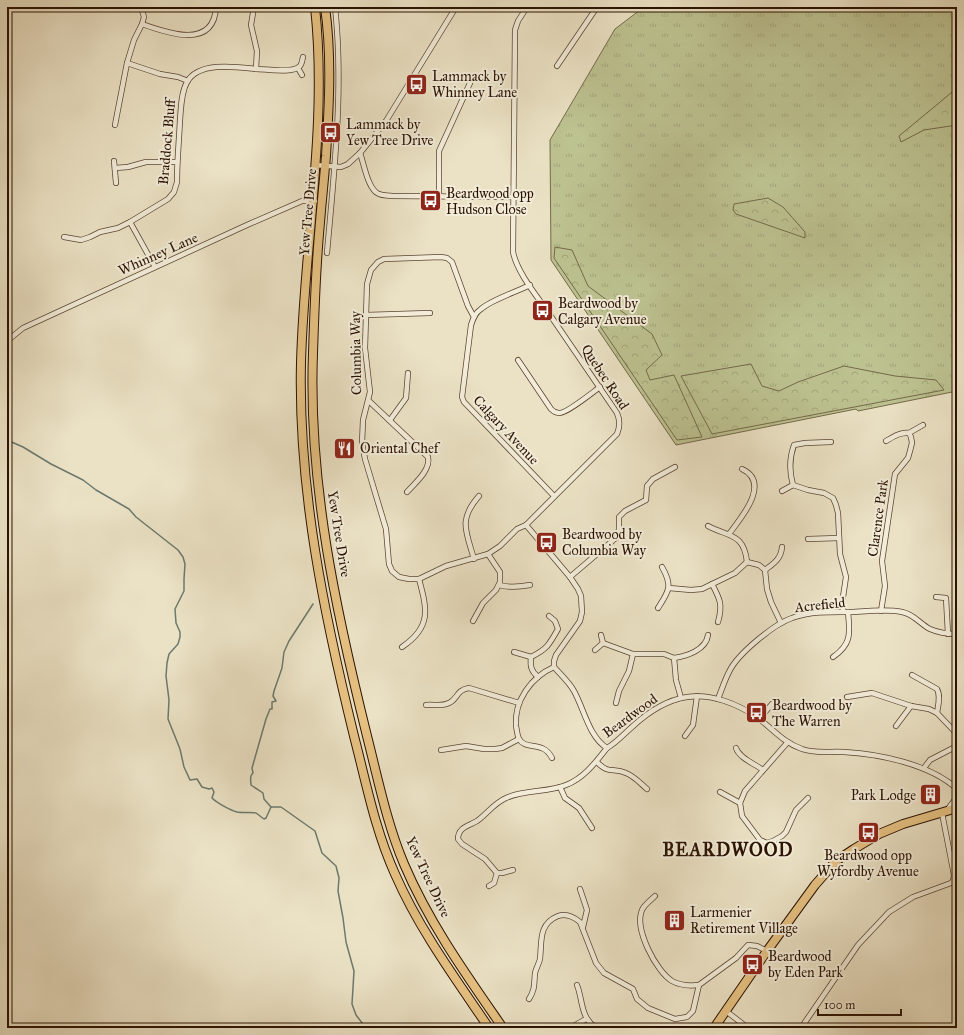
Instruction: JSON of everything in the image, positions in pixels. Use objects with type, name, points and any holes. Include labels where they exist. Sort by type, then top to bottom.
[{"type":"highway","name":"Yew Tree Drive","points":[[315,7],[319,50],[319,84],[315,165],[302,346],[301,416],[305,474],[314,546],[330,631],[346,701],[377,826],[384,848],[403,891],[426,934],[489,1028]]},
{"type":"highway","name":"Yew Tree Drive","points":[[325,7],[328,49],[328,86],[323,201],[317,260],[315,300],[313,415],[316,468],[326,545],[341,624],[359,702],[396,844],[413,884],[431,918],[503,1028]]},
{"type":"highway","points":[[301,416],[313,415]]},
{"type":"highway","points":[[314,546],[326,545]]},
{"type":"highway","points":[[714,1028],[815,885],[836,861],[879,834],[903,824],[957,808]]},
{"type":"highway","points":[[384,848],[396,844]]},
{"type":"street","points":[[115,125],[126,63],[144,17],[141,7]]},
{"type":"street","points":[[142,24],[168,33],[194,35],[211,26],[214,20],[216,7]]},
{"type":"street","points":[[254,7],[251,24],[257,51],[256,69]]},
{"type":"street","points":[[327,254],[334,167],[339,70],[334,7]]},
{"type":"street","points":[[315,165],[341,167],[348,164],[378,133],[456,7]]},
{"type":"street","name":"Quebec Road","points":[[526,525],[617,434],[620,419],[600,387],[530,285],[514,258],[516,30],[518,21],[527,7]]},
{"type":"street","points":[[557,66],[597,7]]},
{"type":"street","points":[[302,75],[298,68],[302,64],[303,58]]},
{"type":"street","points":[[126,63],[188,81]]},
{"type":"street","name":"Braddock Bluff","points":[[130,222],[168,199],[174,192],[177,182],[177,162],[182,99],[188,81],[197,73],[213,68],[229,66],[286,71],[298,68]]},
{"type":"street","points":[[439,196],[438,151],[470,83]]},
{"type":"street","points":[[360,153],[369,182],[379,194],[392,196],[514,197]]},
{"type":"street","points":[[114,161],[116,183]]},
{"type":"street","points":[[114,168],[128,167],[146,162],[177,162]]},
{"type":"street","name":"Whinney Lane","points":[[7,341],[23,328],[302,201],[323,201]]},
{"type":"street","points":[[64,237],[81,240],[90,238],[100,232],[118,228],[130,222],[155,267]]},
{"type":"street","name":"Columbia Way","points":[[419,579],[399,577],[392,571],[389,564],[386,529],[363,451],[361,429],[370,392],[365,348],[368,278],[371,270],[378,262],[388,258],[447,258],[452,262],[468,306],[474,317]]},
{"type":"street","points":[[474,317],[480,309],[530,285]]},
{"type":"street","points":[[366,315],[430,313]]},
{"type":"street","name":"Calgary Avenue","points":[[474,317],[471,325],[462,397],[464,402],[554,496]]},
{"type":"street","points":[[518,360],[554,412],[562,413],[568,410],[600,387]]},
{"type":"street","points":[[390,420],[406,398],[408,373]]},
{"type":"street","points":[[369,400],[428,457],[429,462],[427,468],[407,492]]},
{"type":"street","points":[[886,441],[894,436],[909,433],[923,425]]},
{"type":"street","name":"Clarence Park","points":[[881,611],[884,586],[882,561],[895,474],[908,458],[912,443],[909,433]]},
{"type":"street","points":[[793,485],[790,474],[791,453],[794,446],[805,443],[832,442]]},
{"type":"street","points":[[570,577],[617,537],[619,517],[625,511],[646,500],[647,486],[653,479],[675,467]]},
{"type":"street","points":[[729,534],[748,507],[754,493],[754,485],[751,476],[748,472],[742,469]]},
{"type":"street","points":[[782,491],[793,485],[824,493],[833,498],[838,513],[839,538],[846,577],[843,597],[850,632],[846,646],[833,657]]},
{"type":"street","points":[[474,559],[465,528],[465,521],[472,504],[479,496]]},
{"type":"street","points":[[402,647],[413,639],[418,633],[424,620],[426,604],[419,579],[446,566],[488,554],[500,546],[517,529],[526,525],[570,577],[581,596],[582,612],[580,621],[556,655],[554,667],[538,677],[526,691],[519,703],[516,722],[519,739],[524,743],[544,748],[550,752],[552,758]]},
{"type":"street","points":[[708,526],[719,532],[729,534],[740,541],[746,554],[747,562]]},
{"type":"street","points":[[808,539],[839,538]]},
{"type":"street","points":[[765,570],[778,560],[782,554],[782,547]]},
{"type":"street","points":[[473,622],[483,603],[499,585],[500,572],[488,554]]},
{"type":"street","points":[[747,562],[759,565],[765,570],[767,589],[771,602],[782,623]]},
{"type":"street","points":[[669,588],[692,590],[702,588],[735,573],[747,562]]},
{"type":"street","points":[[658,608],[669,588],[669,582],[662,567]]},
{"type":"street","points":[[712,584],[719,596],[721,604],[721,613],[718,622]]},
{"type":"street","points":[[499,585],[505,587],[530,585]]},
{"type":"street","points":[[936,597],[946,598],[948,634]]},
{"type":"street","name":"Acrefield","points":[[718,699],[730,670],[737,660],[755,642],[782,623],[792,618],[804,615],[845,612],[904,612],[930,629],[941,633],[957,634]]},
{"type":"street","points":[[514,652],[531,658],[543,651],[548,646],[558,629],[555,621],[549,616]]},
{"type":"street","points":[[601,635],[603,644]]},
{"type":"street","points":[[603,644],[633,654],[664,654],[674,658],[701,648],[706,643],[708,635]]},
{"type":"street","points":[[595,650],[603,644]]},
{"type":"street","points":[[616,703],[619,691],[627,679],[630,671],[633,654]]},
{"type":"street","points":[[531,658],[530,665],[532,672],[538,677]]},
{"type":"street","points":[[674,658],[676,680],[681,698]]},
{"type":"street","name":"Beardwood","points":[[554,667],[568,682],[589,726],[601,745],[607,748],[613,745],[640,720],[661,706],[681,698],[708,696],[739,707],[759,719],[787,743],[809,751],[864,754],[924,768],[941,776],[957,789]]},
{"type":"street","points":[[912,675],[937,689],[939,692],[937,713]]},
{"type":"street","points":[[426,705],[442,706],[450,703],[459,692],[463,689],[469,688],[519,703]]},
{"type":"street","points":[[847,698],[872,694],[911,706],[929,709],[937,713],[957,734]]},
{"type":"street","points":[[685,736],[693,725],[697,696]]},
{"type":"street","points":[[759,719],[772,704]]},
{"type":"street","points":[[896,726],[911,706]]},
{"type":"street","points":[[441,750],[466,746],[496,749],[502,748],[519,739]]},
{"type":"street","points":[[787,743],[745,792],[740,803],[742,816],[760,840],[767,843],[782,836],[786,832],[796,810],[808,798]]},
{"type":"street","points":[[924,768],[930,760],[957,746]]},
{"type":"street","points":[[497,873],[485,859],[462,844],[458,838],[461,830],[477,821],[505,798],[523,793],[560,787],[576,780],[597,762],[607,748]]},
{"type":"street","points":[[736,748],[742,756],[763,770]]},
{"type":"street","points":[[597,762],[603,768],[610,771],[624,772],[631,775],[646,789]]},
{"type":"street","points":[[560,787],[565,798],[579,808],[592,828]]},
{"type":"street","points":[[720,792],[740,803]]},
{"type":"street","points":[[801,1028],[858,945],[889,912],[913,897],[953,881],[953,871],[944,812],[956,798],[957,794]]},
{"type":"street","points":[[497,873],[513,870]]},
{"type":"street","points":[[490,886],[494,883],[497,873]]},
{"type":"street","points":[[580,889],[587,910],[583,927]]},
{"type":"street","points":[[655,896],[642,910],[640,924],[642,934],[659,968],[672,981],[680,985],[699,985],[736,958],[748,945],[757,946],[767,951]]},
{"type":"street","points":[[529,999],[533,994],[535,986],[536,972],[540,959],[540,939],[543,931],[551,919],[568,915],[580,922],[596,963],[604,973],[633,989],[637,999],[648,1008],[675,1019],[687,1017],[693,1011],[699,985]]},
{"type":"street","points":[[577,985],[586,1019],[596,1028]]},
{"type":"street","points":[[726,1011],[748,1028]]},
{"type":"street","points":[[570,1028],[586,1019]]},
{"type":"green space","points":[[644,7],[957,7],[957,269],[955,271],[957,274],[957,391],[858,411],[856,409],[676,445],[551,260],[550,140],[615,29]]},
{"type":"green space","points":[[957,88],[957,125],[924,130],[901,142],[899,136]]},
{"type":"green space","points":[[768,198],[783,207],[805,232],[805,238],[736,214],[733,210],[734,204]]},
{"type":"green space","points":[[555,247],[572,250],[588,286],[652,334],[662,355],[646,370],[650,380],[674,375],[702,437],[677,440],[554,258]]},
{"type":"green space","points":[[751,364],[762,386],[779,391],[798,382],[844,366],[895,376],[936,380],[944,390],[712,434],[681,376]]},
{"type":"waterway","points":[[7,440],[23,447],[51,464],[83,480],[96,490],[129,509],[136,517],[178,550],[183,557],[185,564],[184,591],[175,609],[176,623],[180,632],[180,637],[178,644],[169,654],[166,676],[169,700],[168,719],[180,749],[184,767],[190,780],[197,779],[202,787],[209,789],[212,788],[214,792],[212,798],[231,810],[237,812],[256,813],[264,819],[266,818],[271,807]]},
{"type":"waterway","points":[[313,604],[289,641],[284,652],[282,668],[273,696],[276,701],[272,702],[272,709],[270,709],[266,719],[252,768],[253,773],[251,777],[251,785],[263,793],[264,799],[271,807],[281,807],[315,831],[322,853],[336,866],[339,878],[338,891],[346,942],[354,971],[352,1004],[356,1015],[366,1028]]},
{"type":"place","name":"Lammack by Whinney Lane","points":[[417,84]]},
{"type":"place","name":"Lammack by Yew Tree Drive","points":[[331,132]]},
{"type":"place","name":"Beardwood opp Hudson Close","points":[[430,201]]},
{"type":"place","name":"Beardwood by Calgary Avenue","points":[[543,311]]},
{"type":"place","name":"Oriental Chef","points":[[344,448]]},
{"type":"place","name":"Beardwood by Columbia Way","points":[[547,542]]},
{"type":"place","name":"Beardwood by The Warren","points":[[757,713]]},
{"type":"place","name":"Park Lodge","points":[[931,795]]},
{"type":"place","name":"Beardwood opp Wyfordby Avenue","points":[[868,833]]},
{"type":"place","name":"Larmenier Retirement Village","points":[[675,920]]},
{"type":"place","name":"Beardwood by Eden Park","points":[[752,964]]},
{"type":"district","name":"BEARDWOOD","points":[[728,850]]}]
